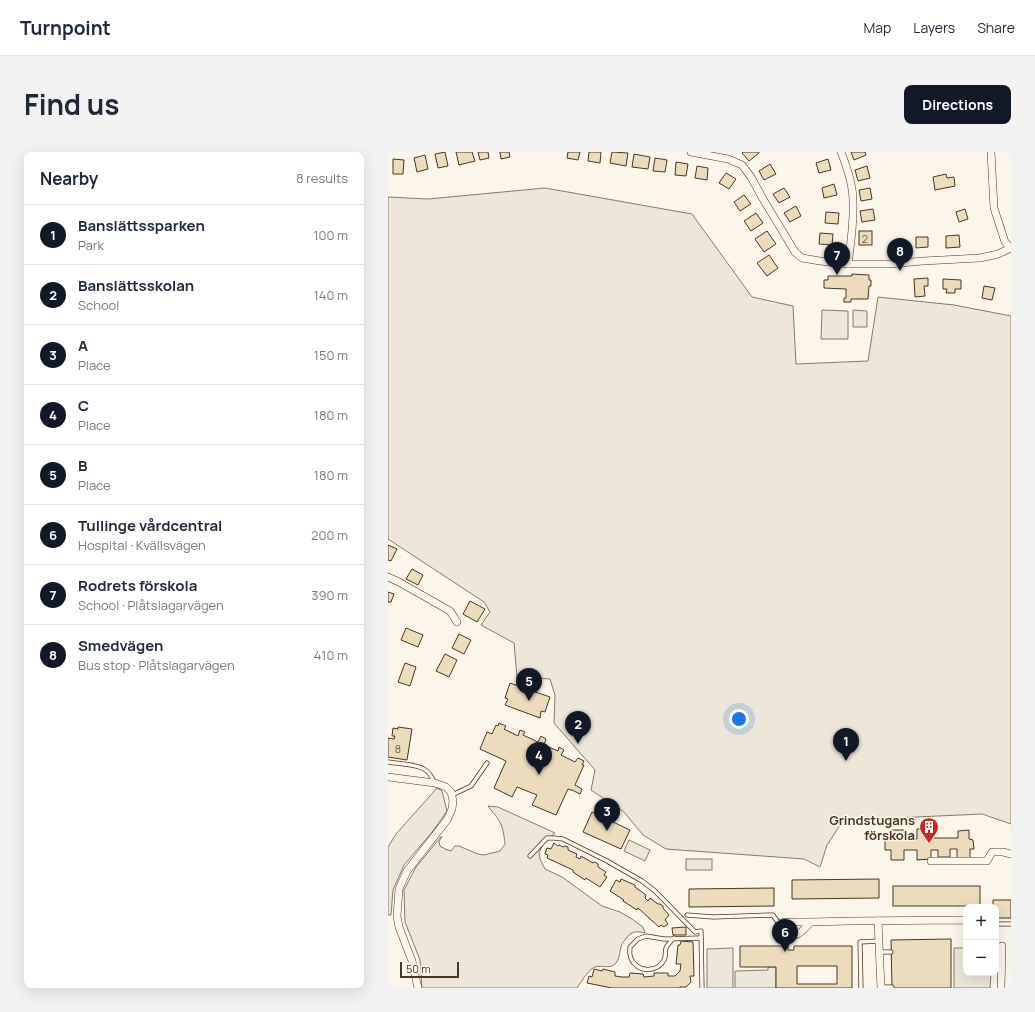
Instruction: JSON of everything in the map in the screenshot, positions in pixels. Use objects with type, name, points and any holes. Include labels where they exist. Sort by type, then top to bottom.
[{"type":"street","points":[[691,152],[728,159],[742,165],[795,252],[802,258],[848,264],[889,264],[923,260],[980,258],[998,254],[1011,248],[1005,242],[994,208],[991,152]]},
{"type":"street","points":[[841,152],[849,175],[854,200],[848,264]]},
{"type":"street","points":[[388,577],[450,611],[458,622]]},
{"type":"street","points":[[388,777],[435,783],[446,787],[451,792],[453,801],[452,809],[447,820],[407,871],[399,889],[397,916],[399,927],[412,961],[418,988]]},
{"type":"street","points":[[932,861],[987,861],[992,852],[1011,854]]},
{"type":"street","points":[[811,922],[799,934],[794,936],[782,935],[779,929],[780,924],[785,922],[963,920]]},
{"type":"street","points":[[878,921],[880,988]]},
{"type":"street","points":[[1002,946],[1002,988]]},
{"type":"lane","points":[[388,762],[424,769],[435,783]]},
{"type":"lane","points":[[452,795],[471,786],[486,764]]},
{"type":"lane","points":[[530,856],[547,838],[563,840],[607,861],[642,881],[656,891],[695,932],[701,931],[702,988]]},
{"type":"lane","points":[[687,915],[713,917],[773,915],[780,924]]},
{"type":"lane","points":[[999,924],[1011,924]]},
{"type":"lane","points":[[674,938],[666,948],[665,959],[662,964],[653,969],[646,970],[639,968],[633,963],[629,955],[630,947],[638,939],[646,936],[664,939],[674,938],[701,938]]},
{"type":"lane","points":[[861,988],[860,942],[879,941]]},
{"type":"lane","points":[[880,952],[891,952]]},
{"type":"lane","points":[[880,988],[892,987]]},
{"type":"shaded area","points":[[545,188],[692,214],[752,297],[793,306],[796,364],[868,361],[878,297],[954,305],[1011,316],[1011,824],[982,814],[872,819],[864,824],[842,822],[827,845],[820,867],[804,859],[666,849],[643,835],[624,812],[591,790],[595,770],[554,723],[555,695],[550,679],[517,677],[514,643],[481,625],[490,612],[484,602],[388,539],[388,197],[428,199]]},
{"type":"shaded area","points":[[822,310],[848,311],[848,339],[821,339]]},
{"type":"shaded area","points":[[853,310],[867,311],[867,327],[853,327]]},
{"type":"shaded area","points":[[437,788],[442,791],[447,811],[433,831],[404,865],[393,890],[391,915],[388,915],[388,847],[396,834]]},
{"type":"shaded area","points":[[488,806],[498,807],[555,833],[543,844],[539,853],[545,869],[562,877],[602,906],[620,912],[643,927],[645,933],[634,932],[625,939],[621,946],[618,959],[614,965],[609,967],[598,966],[593,968],[577,988],[422,988],[420,960],[405,922],[404,890],[416,867],[442,836],[439,842],[440,846],[451,851],[455,846],[459,846],[484,855],[500,851],[505,844],[503,831],[497,817]]},
{"type":"shaded area","points":[[629,840],[650,850],[645,861],[624,851]]},
{"type":"shaded area","points":[[686,859],[712,859],[712,870],[686,870]]},
{"type":"shaded area","points":[[733,948],[733,988],[707,988],[707,949]]},
{"type":"shaded area","points":[[954,948],[963,948],[963,976],[991,976],[990,988],[954,988]]},
{"type":"shaded area","points":[[768,967],[776,967],[776,988],[735,988],[735,971],[768,970]]},
{"type":"building","points":[[445,152],[448,166],[438,168],[435,154]]},
{"type":"building","points":[[456,152],[472,152],[475,161],[459,165]]},
{"type":"building","points":[[478,152],[488,152],[489,158],[480,160]]},
{"type":"building","points":[[500,152],[509,152],[510,157],[501,159]]},
{"type":"building","points":[[568,152],[580,152],[578,160],[567,158]]},
{"type":"building","points":[[589,152],[601,152],[600,163],[588,161]]},
{"type":"building","points":[[612,152],[628,153],[626,166],[610,163]]},
{"type":"building","points":[[851,152],[865,152],[866,155],[854,160]]},
{"type":"building","points":[[742,153],[759,153],[749,161]]},
{"type":"building","points":[[634,154],[650,157],[648,169],[632,167]]},
{"type":"building","points":[[425,155],[428,169],[417,172],[414,158]]},
{"type":"building","points":[[655,158],[667,160],[665,172],[653,171]]},
{"type":"building","points":[[393,159],[404,160],[403,174],[393,174]]},
{"type":"building","points":[[828,159],[831,170],[819,173],[816,163]]},
{"type":"building","points":[[676,162],[688,164],[686,176],[675,175]]},
{"type":"building","points":[[770,164],[776,174],[764,180],[759,171]]},
{"type":"building","points":[[697,166],[708,168],[707,180],[695,178]]},
{"type":"building","points":[[867,166],[870,178],[858,181],[855,170]]},
{"type":"building","points":[[726,173],[736,179],[729,189],[719,183]]},
{"type":"building","points":[[946,174],[947,178],[954,177],[955,186],[935,190],[933,177]]},
{"type":"building","points":[[834,184],[837,195],[824,198],[822,188]]},
{"type":"building","points":[[784,188],[790,197],[779,203],[773,194]]},
{"type":"building","points":[[870,188],[872,199],[861,201],[859,190]]},
{"type":"building","points":[[744,195],[751,204],[740,211],[734,202]]},
{"type":"building","points":[[796,206],[801,216],[790,222],[784,213]]},
{"type":"building","points":[[873,209],[875,220],[862,222],[860,211]]},
{"type":"building","points":[[965,209],[968,219],[959,222],[956,212]]},
{"type":"building","points":[[826,212],[839,213],[838,224],[825,223]]},
{"type":"building","points":[[756,213],[763,223],[751,231],[744,221]]},
{"type":"building","points":[[767,231],[776,244],[764,252],[755,239]]},
{"type":"building","points":[[859,231],[872,231],[872,245],[859,245]]},
{"type":"building","points":[[820,233],[833,234],[832,245],[819,244]]},
{"type":"building","points":[[959,235],[960,247],[946,248],[946,236]]},
{"type":"building","points":[[916,237],[928,237],[928,247],[916,248]]},
{"type":"building","points":[[769,255],[778,268],[767,276],[757,263]]},
{"type":"building","points":[[852,274],[869,275],[871,286],[869,286],[868,299],[851,299],[851,302],[844,302],[844,298],[846,298],[846,289],[824,288],[824,280],[828,280],[828,276],[852,276]]},
{"type":"building","points":[[928,278],[928,286],[924,286],[925,296],[915,297],[914,279]]},
{"type":"building","points":[[943,279],[961,280],[961,289],[955,289],[955,293],[946,293],[947,289],[943,289]]},
{"type":"building","points":[[984,286],[995,288],[992,300],[982,298]]},
{"type":"building","points":[[388,545],[397,549],[391,561],[388,560]]},
{"type":"building","points":[[412,569],[423,575],[418,585],[406,579]]},
{"type":"building","points":[[388,592],[394,594],[391,602],[388,602]]},
{"type":"building","points":[[470,601],[485,609],[477,622],[463,614]]},
{"type":"building","points":[[406,628],[423,635],[418,647],[401,640]]},
{"type":"building","points":[[459,634],[471,640],[464,654],[452,648]]},
{"type":"building","points":[[445,654],[457,660],[449,677],[436,671]]},
{"type":"building","points":[[405,663],[416,667],[410,686],[398,682]]},
{"type":"building","points":[[510,683],[550,697],[545,712],[541,711],[540,718],[505,705],[508,699],[505,698]]},
{"type":"building","points":[[499,723],[506,726],[504,729],[518,736],[520,730],[525,732],[523,735],[538,742],[541,736],[546,739],[544,745],[558,751],[559,747],[564,750],[561,755],[575,762],[578,758],[584,761],[582,765],[584,765],[575,785],[582,789],[580,794],[568,789],[556,815],[532,805],[537,795],[517,787],[512,797],[494,788],[506,761],[480,749],[487,732],[492,734],[496,725],[498,726]]},
{"type":"building","points":[[398,727],[412,729],[407,760],[388,757],[388,738],[394,739],[395,736],[392,736],[393,728],[398,729]]},
{"type":"building","points":[[592,812],[630,830],[621,849],[583,832]]},
{"type":"building","name":"Grindstugans förskola","points":[[917,829],[932,829],[932,838],[958,838],[958,831],[969,830],[969,839],[973,840],[974,849],[970,849],[970,859],[957,859],[957,849],[950,849],[950,857],[938,857],[938,850],[931,850],[931,859],[917,860],[917,850],[904,850],[904,860],[891,860],[891,850],[885,850],[885,839],[891,839],[891,830],[904,830],[904,839],[917,839]]},
{"type":"building","points":[[554,843],[558,846],[568,847],[568,850],[577,854],[576,857],[580,859],[581,856],[593,863],[595,862],[598,864],[598,867],[606,872],[604,875],[607,877],[600,887],[586,878],[585,880],[573,872],[573,870],[547,858],[548,855],[545,854],[547,848],[551,849]]},
{"type":"building","points":[[621,879],[635,885],[635,887],[646,895],[645,898],[648,901],[650,898],[663,906],[669,915],[665,920],[668,924],[664,927],[661,925],[659,927],[638,908],[637,910],[610,891],[616,880],[620,882]]},
{"type":"building","points":[[879,879],[879,898],[792,899],[792,880]]},
{"type":"building","points":[[893,886],[980,886],[980,904],[963,904],[963,906],[893,906]]},
{"type":"building","points":[[774,888],[774,906],[689,907],[689,889]]},
{"type":"building","points":[[993,900],[1011,900],[1011,918],[999,918],[999,904],[993,904]]},
{"type":"building","points":[[686,927],[686,935],[673,935],[672,928]]},
{"type":"building","points":[[951,939],[951,988],[892,988],[891,940]]},
{"type":"building","points":[[681,941],[693,942],[694,976],[690,976],[691,982],[686,987],[612,988],[587,983],[589,976],[592,977],[594,969],[602,971],[603,969],[615,972],[615,976],[622,977],[629,977],[630,973],[643,974],[644,977],[654,976],[654,973],[668,973],[668,976],[675,976],[680,971],[681,964],[676,964],[678,945],[680,945]]},
{"type":"building","points":[[740,946],[788,946],[788,950],[794,950],[794,946],[852,946],[852,988],[776,988],[776,967],[740,967]],"holes":[[[797,966],[837,966],[837,984],[797,984]]]},
{"type":"place","name":"Smedvägen","points":[[900,271]]},
{"type":"place","name":"Rodrets förskola","points":[[837,275]]},
{"type":"place","name":"B","points":[[529,701]]},
{"type":"place","name":"Banslättsskolan","points":[[578,744]]},
{"type":"place","name":"Banslättssparken","points":[[846,761]]},
{"type":"place","name":"C","points":[[539,775]]},
{"type":"place","name":"A","points":[[607,831]]},
{"type":"place","name":"Grindstugans förskola","points":[[929,844]]},
{"type":"place","name":"Tullinge vårdcentral","points":[[785,952]]}]
